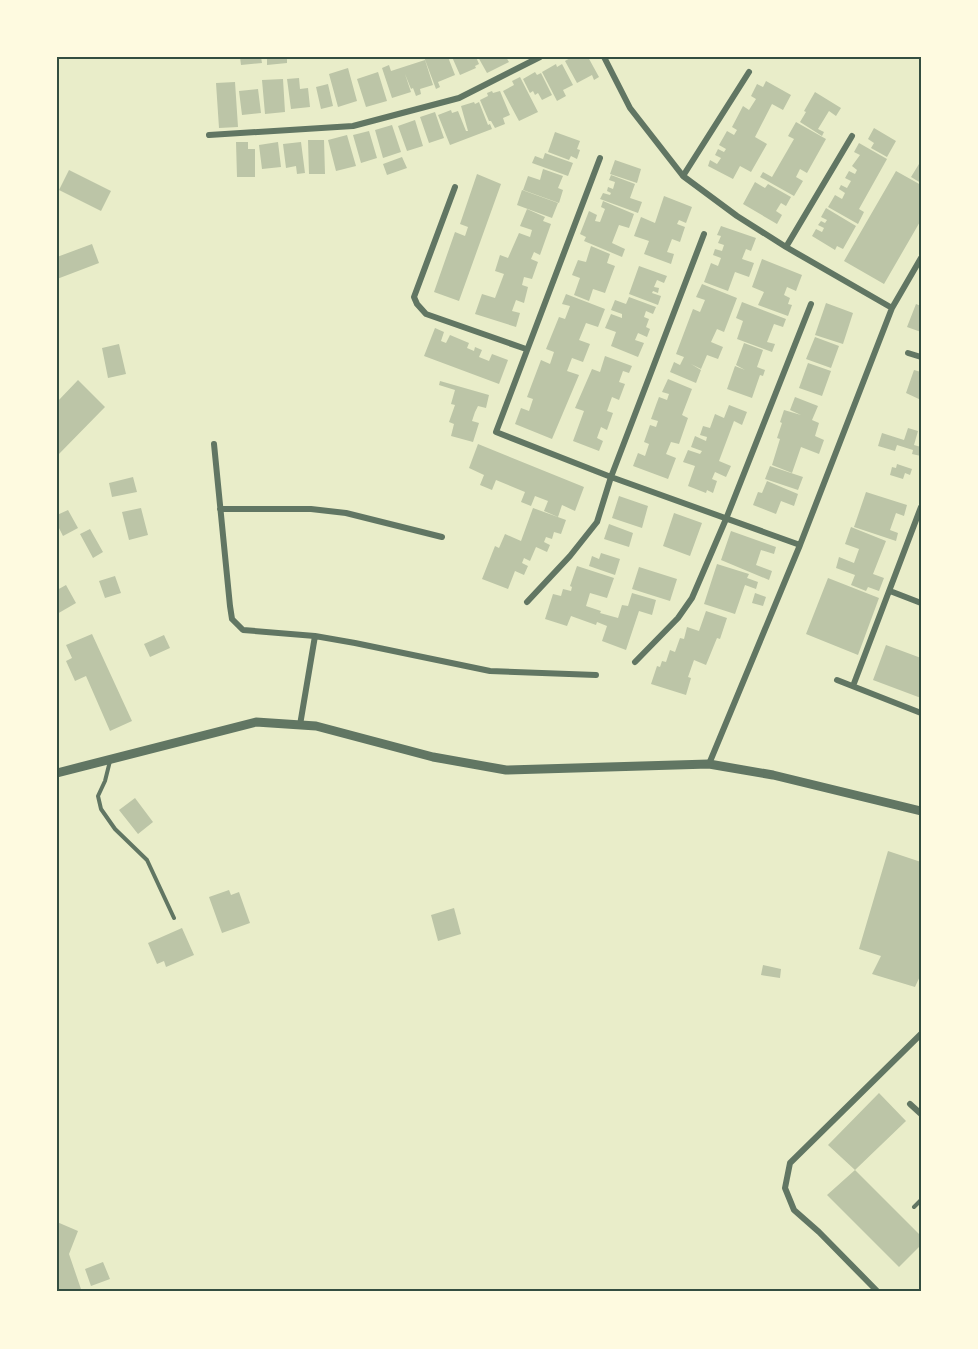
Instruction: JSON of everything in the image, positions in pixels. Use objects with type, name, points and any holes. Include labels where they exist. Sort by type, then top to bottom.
[{"type":"street","points":[[209,135],[353,126],[459,98],[540,57]]},
{"type":"street","points":[[604,57],[630,108],[683,176],[737,216],[786,247],[892,308]]},
{"type":"street","points":[[683,176],[749,72]]},
{"type":"street","points":[[786,247],[852,136]]},
{"type":"street","points":[[600,158],[496,432],[611,477],[800,545]]},
{"type":"street","points":[[455,187],[414,297],[417,304],[426,314],[526,349]]},
{"type":"street","points":[[527,602],[570,556],[597,522],[611,477],[704,234]]},
{"type":"street","points":[[709,764],[800,545],[892,308],[921,258]]},
{"type":"street","points":[[635,662],[678,618],[692,598],[726,519],[811,304]]},
{"type":"street","points":[[908,353],[921,357]]},
{"type":"street","points":[[214,444],[232,619],[243,630],[315,636],[490,671],[596,675]]},
{"type":"street","points":[[853,686],[921,507]]},
{"type":"street","points":[[220,509],[311,509],[346,513],[442,537]]},
{"type":"street","points":[[890,591],[921,603]]},
{"type":"street","points":[[300,724],[315,636]]},
{"type":"street","points":[[837,680],[921,713]]},
{"type":"street","points":[[57,773],[256,722],[316,726],[433,757],[507,770],[709,764],[773,775],[921,811]]},
{"type":"street","points":[[878,1292],[794,1210],[785,1188],[790,1163],[921,1034]]},
{"type":"street","points":[[910,1104],[921,1114]]},
{"type":"lane","points":[[110,760],[105,781],[98,796],[101,809],[115,829],[147,860],[174,918]]},
{"type":"lane","points":[[914,1207],[921,1200]]},
{"type":"building","points":[[240,57],[261,57],[262,63],[241,65]]},
{"type":"building","points":[[267,57],[287,57],[287,63],[267,65]]},
{"type":"building","points":[[424,57],[448,57],[455,75],[438,82],[440,87],[436,89]]},
{"type":"building","points":[[452,57],[476,57],[479,64],[475,66],[476,68],[460,75]]},
{"type":"building","points":[[478,57],[506,57],[509,62],[487,73]]},
{"type":"building","points":[[572,57],[588,57],[599,77],[594,80],[592,75],[577,83],[565,61]]},
{"type":"building","points":[[425,60],[433,85],[420,89],[421,94],[416,96],[405,74],[411,92],[392,98],[382,68],[389,65],[391,71]]},
{"type":"building","points":[[556,64],[557,67],[562,64],[573,85],[563,90],[566,96],[557,101],[542,72]]},
{"type":"building","points":[[348,68],[357,101],[338,107],[329,74]]},
{"type":"building","points":[[378,72],[387,101],[366,107],[357,79]]},
{"type":"building","points":[[535,72],[537,75],[541,73],[552,95],[542,100],[538,93],[535,95],[533,91],[530,93],[523,79]]},
{"type":"building","points":[[520,77],[538,112],[519,121],[503,91],[514,85],[512,81]]},
{"type":"building","points":[[299,78],[300,89],[308,88],[310,107],[291,109],[287,79]]},
{"type":"building","points":[[283,79],[285,112],[265,114],[262,80]]},
{"type":"building","points":[[766,81],[791,95],[783,110],[772,104],[755,137],[767,144],[751,172],[740,166],[733,179],[708,166],[710,160],[717,164],[721,158],[715,155],[718,149],[724,152],[726,149],[719,145],[727,131],[734,135],[737,130],[732,127],[743,106],[749,110],[756,99],[751,96],[757,84],[763,87]]},
{"type":"building","points":[[235,82],[238,127],[219,128],[216,83]]},
{"type":"building","points":[[328,84],[333,106],[321,109],[316,87]]},
{"type":"building","points":[[258,89],[261,113],[242,115],[239,91]]},
{"type":"building","points":[[492,91],[493,93],[500,91],[510,115],[503,118],[505,124],[495,128],[489,121],[480,100]]},
{"type":"building","points":[[815,92],[841,108],[836,116],[829,111],[818,129],[824,132],[822,136],[800,122]]},
{"type":"building","points":[[474,102],[475,104],[479,102],[488,125],[490,124],[492,129],[450,145],[438,115],[451,110],[452,113],[458,111],[468,131],[461,106]]},
{"type":"building","points":[[435,112],[444,138],[429,143],[420,117]]},
{"type":"building","points":[[415,120],[423,146],[407,151],[398,126]]},
{"type":"building","points":[[796,122],[826,139],[807,173],[800,169],[796,177],[803,181],[794,196],[760,177],[763,172],[772,177],[794,139],[788,136]]},
{"type":"building","points":[[392,125],[401,152],[383,158],[375,130]]},
{"type":"building","points":[[874,128],[896,141],[887,157],[871,148],[874,143],[868,139]]},
{"type":"building","points":[[369,131],[377,158],[361,163],[353,135]]},
{"type":"building","points":[[555,132],[580,141],[577,159],[571,156],[569,160],[548,152]]},
{"type":"building","points":[[347,135],[356,166],[336,171],[328,140]]},
{"type":"building","points":[[308,140],[324,140],[325,174],[309,174]]},
{"type":"building","points":[[236,142],[248,142],[248,149],[255,149],[255,177],[237,177]]},
{"type":"building","points":[[278,142],[281,167],[262,169],[259,145]]},
{"type":"building","points":[[301,142],[305,173],[297,174],[296,166],[286,168],[283,144]]},
{"type":"building","points":[[859,143],[887,159],[859,209],[864,212],[858,224],[828,207],[835,195],[842,199],[845,193],[839,189],[841,185],[847,188],[851,181],[845,178],[849,171],[855,174],[857,170],[852,166],[860,155],[854,152]]},
{"type":"building","points":[[545,153],[573,163],[568,176],[532,163],[535,156],[543,159]]},
{"type":"building","points":[[402,157],[407,168],[387,175],[383,164]]},
{"type":"building","points":[[615,160],[641,169],[637,183],[610,174]]},
{"type":"building","points":[[919,164],[921,166],[921,183],[911,177]]},
{"type":"building","points":[[543,169],[563,176],[558,188],[563,190],[559,203],[523,190],[528,176],[540,180]]},
{"type":"building","points":[[69,170],[111,191],[101,211],[59,190]]},
{"type":"building","points":[[896,171],[921,185],[921,220],[884,284],[844,261]]},
{"type":"building","points":[[477,174],[501,184],[459,301],[434,292],[455,232],[465,236],[468,227],[460,224]]},
{"type":"building","points":[[611,175],[635,184],[630,198],[642,202],[638,213],[600,199],[603,193],[610,195],[611,193],[607,191],[608,187],[613,189],[615,182],[609,180]]},
{"type":"building","points":[[755,182],[765,188],[768,184],[791,197],[786,206],[781,203],[776,211],[782,215],[777,224],[743,204]]},
{"type":"building","points":[[522,190],[558,203],[552,218],[517,205]]},
{"type":"building","points":[[664,196],[692,207],[686,223],[679,220],[677,224],[685,227],[680,242],[672,239],[667,252],[674,254],[671,264],[644,254],[649,241],[634,236],[641,217],[655,223]]},
{"type":"building","points":[[603,201],[634,214],[629,228],[619,225],[612,243],[625,249],[622,257],[584,241],[586,237],[580,234],[589,211],[597,215],[595,221],[600,222],[605,209],[601,207]]},
{"type":"building","points":[[826,208],[856,226],[843,249],[837,246],[835,250],[812,236],[816,229],[822,232],[824,228],[818,225],[821,221],[825,223],[827,220],[821,217]]},
{"type":"building","points":[[527,209],[545,217],[543,221],[551,224],[540,255],[534,252],[531,259],[538,262],[532,279],[524,277],[522,285],[528,287],[524,303],[516,300],[512,311],[520,313],[516,327],[475,314],[482,294],[495,298],[504,274],[495,271],[500,255],[508,258],[519,233],[530,237],[532,230],[520,226]]},
{"type":"building","points":[[721,226],[756,238],[751,251],[746,249],[742,259],[754,263],[749,277],[735,272],[728,291],[704,282],[711,263],[718,266],[721,258],[713,255],[715,249],[722,251],[724,245],[718,243],[721,236],[717,235]]},
{"type":"building","points":[[92,244],[99,263],[57,279],[57,257]]},
{"type":"building","points":[[591,246],[610,254],[607,263],[615,266],[605,293],[593,289],[589,301],[574,295],[580,278],[572,275],[578,260],[586,262]]},
{"type":"building","points":[[762,259],[802,275],[796,291],[787,287],[784,295],[790,298],[788,304],[792,305],[788,316],[758,305],[764,292],[752,287]]},
{"type":"building","points":[[639,266],[667,276],[664,283],[657,280],[654,287],[659,288],[658,293],[653,291],[652,293],[661,296],[658,305],[629,294]]},
{"type":"building","points":[[702,284],[737,298],[724,332],[717,329],[711,342],[723,347],[718,359],[707,355],[701,369],[691,364],[701,370],[696,383],[670,372],[674,362],[680,365],[684,357],[676,354],[693,309],[700,312],[705,300],[696,297]]},
{"type":"building","points":[[566,294],[605,309],[598,327],[586,323],[579,340],[590,344],[583,362],[572,358],[567,371],[579,375],[552,439],[515,424],[521,408],[529,411],[533,399],[527,397],[541,360],[550,364],[554,352],[546,349],[559,317],[565,319],[570,306],[562,304]]},
{"type":"building","points":[[629,297],[656,307],[653,314],[646,311],[644,317],[649,319],[646,327],[650,329],[647,337],[638,333],[635,340],[644,343],[638,357],[611,346],[616,332],[605,328],[611,314],[622,318],[622,314],[611,310],[615,300],[626,304]]},
{"type":"building","points":[[742,302],[786,319],[783,327],[774,324],[767,342],[775,344],[772,352],[737,339],[743,321],[736,318]]},
{"type":"building","points":[[826,303],[853,313],[843,344],[815,335]]},
{"type":"building","points":[[916,304],[921,306],[921,332],[907,327]]},
{"type":"building","points":[[435,328],[444,332],[441,341],[446,343],[450,335],[469,343],[467,348],[474,351],[475,347],[482,350],[479,357],[489,361],[492,354],[508,360],[499,384],[424,356]]},
{"type":"building","points":[[815,337],[839,346],[831,368],[806,359]]},
{"type":"building","points":[[744,343],[763,350],[757,367],[765,370],[763,376],[760,375],[752,398],[727,389],[735,366],[745,370],[736,365]]},
{"type":"building","points":[[119,344],[126,374],[108,378],[102,348]]},
{"type":"building","points":[[605,356],[632,366],[629,373],[623,371],[619,382],[625,384],[619,400],[612,397],[607,411],[613,413],[607,430],[601,427],[597,438],[603,441],[599,451],[573,441],[584,411],[575,408],[592,369],[600,372]]},
{"type":"building","points":[[808,363],[831,371],[822,396],[799,388]]},
{"type":"building","points":[[914,370],[921,372],[921,400],[906,393]]},
{"type":"building","points":[[668,379],[692,389],[682,415],[688,418],[679,444],[671,442],[666,454],[676,458],[668,479],[633,466],[638,453],[645,456],[649,444],[644,442],[650,425],[656,427],[658,421],[651,419],[659,397],[667,400],[669,394],[662,392]]},
{"type":"building","points":[[78,380],[105,407],[57,456],[57,402]]},
{"type":"building","points":[[440,381],[489,395],[486,408],[478,406],[475,412],[472,421],[479,423],[473,442],[451,436],[454,424],[449,422],[455,405],[451,404],[455,390],[439,385]]},
{"type":"building","points":[[795,397],[818,406],[812,420],[819,423],[815,436],[824,440],[819,454],[801,447],[792,473],[772,465],[780,439],[777,438],[784,410],[801,415],[790,410]]},
{"type":"building","points":[[729,405],[747,412],[742,425],[734,421],[719,461],[731,466],[726,477],[715,472],[712,479],[717,481],[713,493],[707,490],[706,493],[688,486],[695,466],[683,462],[688,450],[700,454],[702,451],[691,447],[695,436],[706,441],[707,437],[700,435],[703,426],[710,428],[715,414],[724,418]]},
{"type":"building","points":[[908,428],[918,431],[914,445],[921,447],[921,456],[912,454],[913,450],[897,445],[895,451],[878,446],[882,433],[904,440]]},
{"type":"building","points":[[478,444],[584,487],[575,511],[562,505],[558,517],[544,511],[548,501],[535,496],[531,506],[521,502],[525,492],[496,480],[492,490],[480,485],[484,475],[469,468]]},
{"type":"building","points":[[897,464],[912,469],[910,475],[905,473],[903,479],[890,475],[892,467],[896,468]]},
{"type":"building","points":[[770,466],[803,477],[798,490],[765,479]]},
{"type":"building","points":[[133,477],[137,492],[112,497],[109,483]]},
{"type":"building","points":[[767,481],[798,494],[794,506],[781,501],[776,514],[753,505],[758,492],[762,493]]},
{"type":"building","points":[[866,492],[907,505],[904,516],[896,513],[890,530],[898,533],[896,541],[854,527]]},
{"type":"building","points":[[619,496],[648,506],[642,528],[612,518]]},
{"type":"building","points":[[141,508],[148,535],[129,540],[122,512]]},
{"type":"building","points":[[533,508],[566,520],[561,534],[554,532],[552,539],[546,537],[544,542],[550,545],[547,552],[536,547],[530,561],[524,558],[522,563],[528,566],[524,575],[515,571],[508,589],[482,579],[495,546],[499,548],[505,534],[521,541]]},
{"type":"building","points":[[68,510],[78,528],[63,536],[57,524],[57,515]]},
{"type":"building","points":[[674,513],[702,523],[690,556],[663,546]]},
{"type":"building","points":[[609,524],[633,533],[629,547],[604,539]]},
{"type":"building","points":[[851,527],[886,541],[873,574],[884,578],[879,591],[868,587],[866,591],[851,585],[855,575],[836,568],[839,557],[854,563],[859,549],[845,544]]},
{"type":"building","points":[[90,529],[103,552],[93,558],[80,534]]},
{"type":"building","points":[[731,531],[776,547],[774,554],[761,550],[756,565],[772,571],[769,580],[721,560]]},
{"type":"building","points":[[601,553],[620,559],[615,575],[589,566],[592,556],[599,559]]},
{"type":"building","points":[[717,564],[749,574],[747,578],[758,582],[756,589],[745,585],[735,614],[704,604]]},
{"type":"building","points":[[577,566],[614,578],[607,598],[590,593],[586,606],[601,611],[600,613],[618,618],[622,605],[628,606],[632,593],[656,600],[652,615],[639,611],[626,650],[602,641],[607,626],[597,622],[596,625],[571,616],[567,626],[545,619],[553,594],[561,596],[563,589],[571,591],[570,586]]},
{"type":"building","points":[[639,567],[677,579],[670,601],[632,589]]},
{"type":"building","points":[[115,576],[121,593],[105,598],[99,581]]},
{"type":"building","points":[[828,578],[879,598],[858,655],[806,634]]},
{"type":"building","points":[[66,585],[76,603],[57,614],[57,590]]},
{"type":"building","points":[[755,593],[766,597],[763,606],[752,603]]},
{"type":"building","points":[[706,611],[727,618],[720,639],[717,638],[706,665],[694,660],[688,677],[691,678],[686,695],[651,684],[657,666],[660,667],[662,661],[666,662],[670,650],[675,652],[680,638],[684,639],[687,627],[699,631]]},
{"type":"building","points":[[92,634],[132,721],[110,731],[86,676],[75,681],[66,661],[72,658],[66,645]]},
{"type":"building","points":[[164,635],[170,648],[150,657],[144,644]]},
{"type":"building","points":[[886,645],[921,658],[921,698],[873,680]]},
{"type":"building","points":[[135,798],[153,822],[138,834],[119,810]]},
{"type":"building","points":[[888,851],[921,862],[921,974],[915,987],[872,974],[881,956],[859,949]]},
{"type":"building","points":[[229,890],[231,895],[239,892],[250,923],[222,933],[209,897]]},
{"type":"building","points":[[454,908],[461,934],[438,941],[431,915]]},
{"type":"building","points":[[182,928],[194,955],[166,967],[164,961],[157,964],[148,943]]},
{"type":"building","points":[[763,965],[781,969],[780,978],[761,975]]},
{"type":"building","points":[[879,1093],[906,1121],[855,1170],[828,1145]]},
{"type":"building","points":[[855,1170],[921,1236],[921,1245],[899,1267],[827,1195]]},
{"type":"building","points":[[57,1222],[78,1231],[69,1254],[82,1292],[57,1292]]},
{"type":"building","points":[[103,1262],[110,1279],[91,1286],[85,1269]]}]
